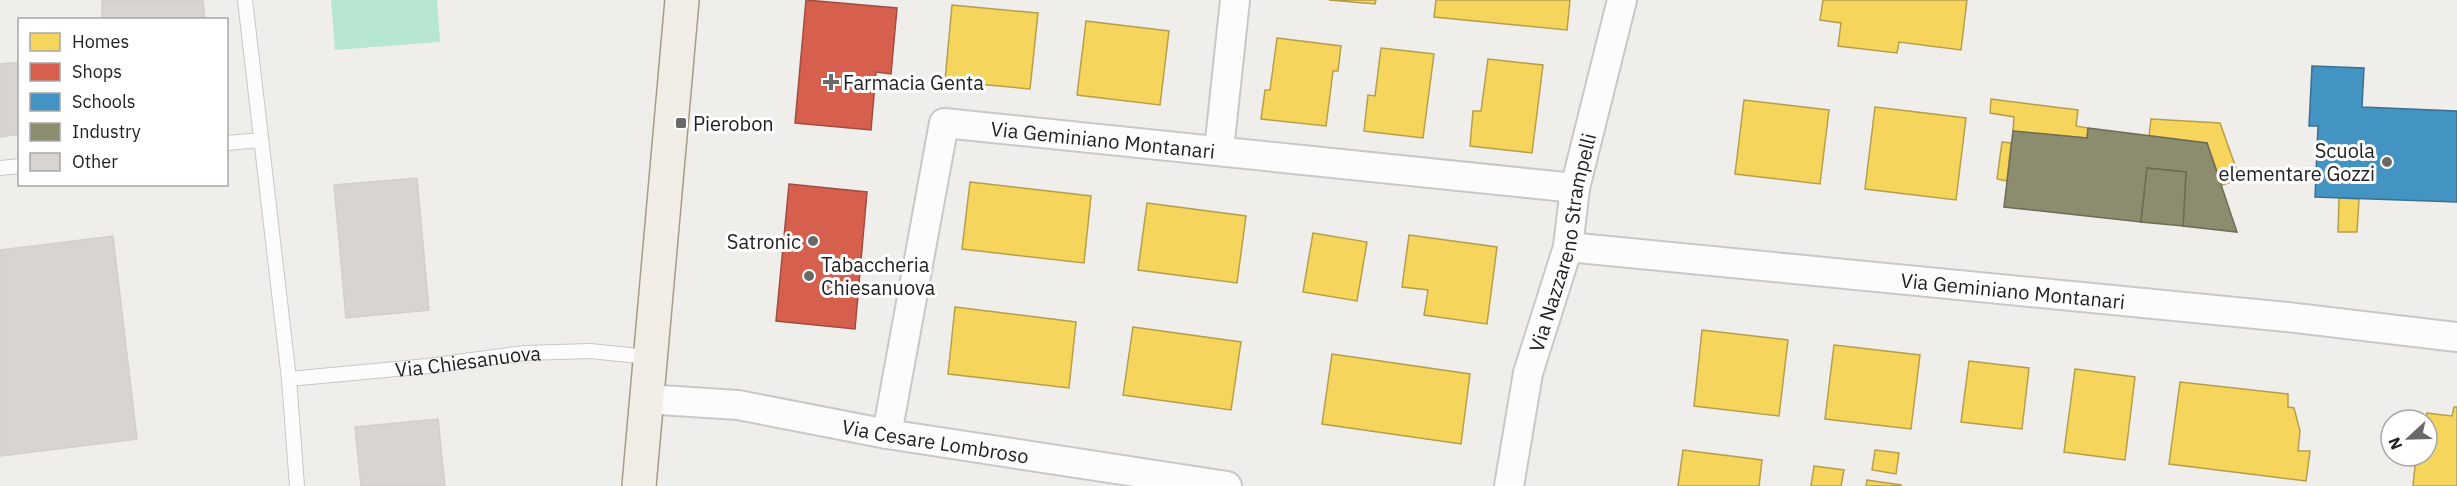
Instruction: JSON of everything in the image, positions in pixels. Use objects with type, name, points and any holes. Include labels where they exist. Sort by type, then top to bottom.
[{"type":"main road","points":[[639,486],[682,0]]},
{"type":"street","points":[[1219,150],[1235,0]]},
{"type":"street","name":"Via Nazzareno Strampelli","points":[[1509,486],[1528,373],[1568,247],[1575,188],[1622,0]]},
{"type":"street","name":"Via Geminiano Montanari","points":[[887,434],[944,123],[1575,188]]},
{"type":"street","name":"Via Geminiano Montanari","points":[[1568,247],[2287,317],[2457,337]]},
{"type":"street","name":"Via Cesare Lombroso","points":[[645,399],[738,405],[887,434],[1227,486]]},
{"type":"lane","points":[[245,0],[289,379],[297,486]]},
{"type":"lane","points":[[228,143],[261,140]]},
{"type":"lane","points":[[0,168],[18,166]]},
{"type":"lane","name":"Via Chiesanuova","points":[[289,379],[428,366],[524,353],[590,351],[649,357]]},
{"type":"green space","points":[[331,0],[437,0],[440,42],[335,50]]},
{"type":"building: Homes","points":[[1329,0],[1376,0],[1375,4]]},
{"type":"building: Homes","points":[[1436,0],[1570,0],[1567,30],[1434,17]]},
{"type":"building: Homes","points":[[1823,0],[1967,0],[1961,50],[1899,42],[1897,53],[1838,46],[1841,23],[1820,20]]},
{"type":"building: Homes","points":[[952,5],[1038,13],[1030,89],[945,81]]},
{"type":"building: Homes","points":[[1086,21],[1169,31],[1160,105],[1077,95]]},
{"type":"building: Homes","points":[[1277,38],[1341,46],[1338,71],[1333,71],[1326,126],[1261,119],[1265,90],[1270,90]]},
{"type":"building: Homes","points":[[1381,48],[1434,54],[1423,138],[1364,131],[1368,95],[1375,96]]},
{"type":"building: Homes","points":[[1488,59],[1543,65],[1532,153],[1470,146],[1473,111],[1481,111]]},
{"type":"building: Homes","points":[[1991,99],[2078,110],[2076,126],[2088,128],[2087,138],[2013,131],[2014,117],[1990,113]]},
{"type":"building: Homes","points":[[1744,100],[1829,110],[1820,184],[1735,174]]},
{"type":"building: Homes","points":[[1875,107],[1966,118],[1956,200],[1865,189]]},
{"type":"building: Homes","points":[[2151,119],[2220,123],[2240,179],[2222,185],[2207,143],[2149,136]]},
{"type":"building: Homes","points":[[2002,142],[2011,143],[2007,181],[1997,179]]},
{"type":"building: Homes","points":[[970,182],[1091,196],[1084,263],[962,249]]},
{"type":"building: Homes","points":[[2339,198],[2359,199],[2357,232],[2338,232]]},
{"type":"building: Homes","points":[[1147,203],[1246,216],[1237,283],[1138,270]]},
{"type":"building: Homes","points":[[1313,233],[1367,242],[1357,301],[1303,292]]},
{"type":"building: Homes","points":[[1409,235],[1497,247],[1487,324],[1424,315],[1428,290],[1402,287]]},
{"type":"building: Homes","points":[[955,307],[1076,322],[1069,388],[948,374]]},
{"type":"building: Homes","points":[[1133,327],[1241,342],[1231,410],[1123,395]]},
{"type":"building: Homes","points":[[1702,330],[1788,340],[1779,416],[1694,406]]},
{"type":"building: Homes","points":[[1834,345],[1920,355],[1911,429],[1825,419]]},
{"type":"building: Homes","points":[[1332,354],[1470,374],[1461,444],[1322,424]]},
{"type":"building: Homes","points":[[1969,361],[2029,368],[2022,429],[1961,422]]},
{"type":"building: Homes","points":[[2075,369],[2135,377],[2125,460],[2064,452]]},
{"type":"building: Homes","points":[[2180,382],[2288,394],[2288,407],[2294,408],[2300,431],[2298,451],[2310,451],[2306,481],[2169,464]]},
{"type":"building: Homes","points":[[2454,407],[2457,407],[2457,486],[2413,486],[2415,468],[2439,468],[2439,414],[2452,416]]},
{"type":"building: Homes","points":[[1683,450],[1762,460],[1759,486],[1678,486]]},
{"type":"building: Homes","points":[[1875,450],[1899,453],[1896,474],[1872,470]]},
{"type":"building: Homes","points":[[1814,466],[1844,470],[1841,486],[1811,486]]},
{"type":"building: Homes","points":[[1867,480],[1901,485],[1901,486],[1866,486]]},
{"type":"building: Shops","points":[[806,0],[897,8],[891,74],[876,72],[871,130],[795,123]]},
{"type":"building: Shops","points":[[789,184],[867,192],[855,329],[776,321]]},
{"type":"building: Schools","name":"Scuola elementare Gozzi","points":[[2312,66],[2364,68],[2362,107],[2457,111],[2457,202],[2315,197],[2318,126],[2309,126]]},
{"type":"building: Industry","points":[[2088,128],[2207,143],[2237,232],[2183,226],[2186,172],[2147,168],[2141,222],[2004,207],[2013,131],[2087,138]]},
{"type":"building: Industry","points":[[2147,168],[2186,172],[2183,226],[2141,222]]},
{"type":"building: Other","points":[[102,0],[203,0],[205,18],[102,18]]},
{"type":"building: Other","points":[[18,62],[18,134],[0,137],[0,64]]},
{"type":"building: Other","points":[[417,178],[429,310],[346,318],[334,185]]},
{"type":"building: Other","points":[[113,236],[137,439],[0,456],[0,250]]},
{"type":"building: Other","points":[[438,419],[445,486],[361,486],[355,427]]},
{"type":"place","name":"Farmacia Genta","points":[[831,82]]},
{"type":"place","name":"Pierobon","points":[[681,123]]},
{"type":"place","name":"Scuola elementare Gozzi","points":[[2387,162]]},
{"type":"place","name":"Satronic","points":[[813,241]]},
{"type":"place","name":"Tabaccheria Chiesanuova","points":[[809,276]]}]
